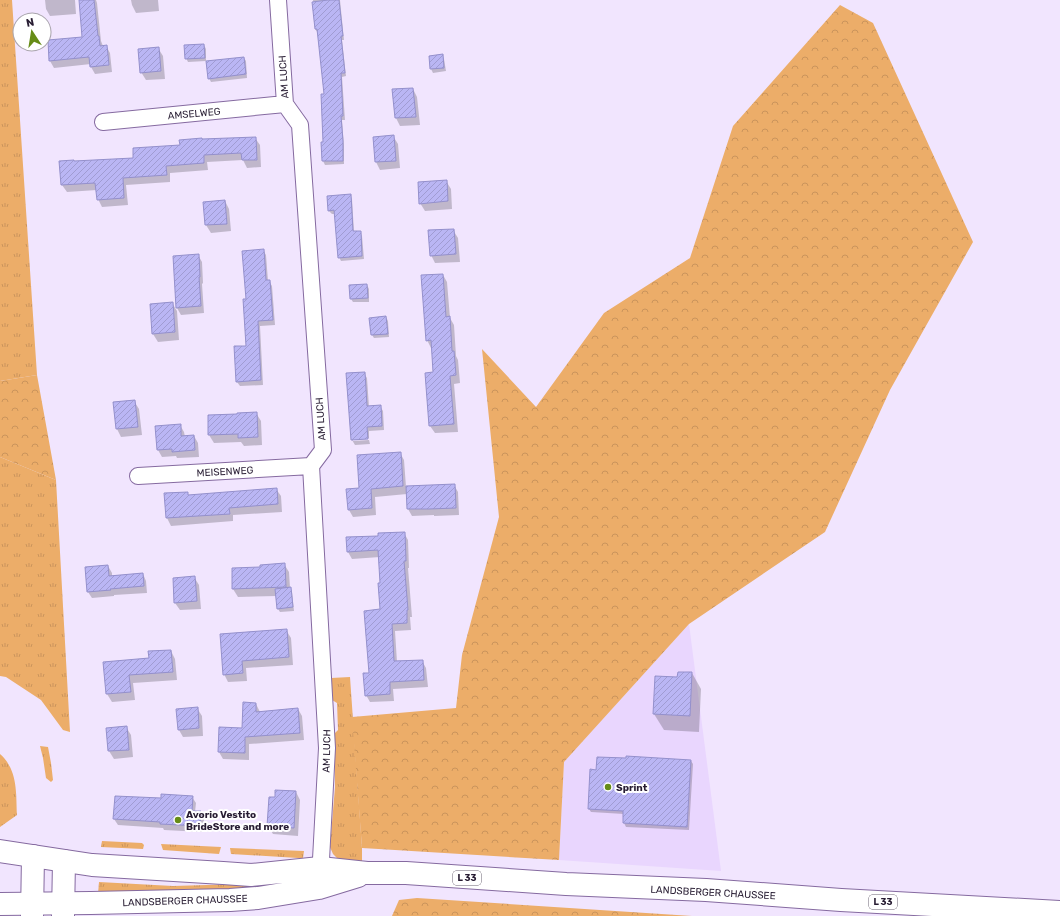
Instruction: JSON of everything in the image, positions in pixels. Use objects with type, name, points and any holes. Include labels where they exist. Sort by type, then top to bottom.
[{"type":"main road","name":"LANDSBERGER CHAUSSEE","points":[[0,851],[32,864],[63,868],[92,865],[320,878],[367,873],[406,874],[566,884],[706,890],[1060,912]]},
{"type":"main road","points":[[32,864],[32,910]]},
{"type":"main road","points":[[63,868],[63,910]]},
{"type":"main road","name":"LANDSBERGER CHAUSSEE","points":[[0,904],[32,910],[63,910],[230,900],[270,896],[320,878]]},
{"type":"street","name":"AM LUCH","points":[[278,0],[285,104],[300,125],[323,450],[311,466],[327,748],[320,878]]},
{"type":"street","name":"AMSELWEG","points":[[103,122],[285,104]]},
{"type":"street","name":"MEISENWEG","points":[[138,476],[311,466]]},
{"type":"shaded area","points":[[689,624],[721,871],[559,860],[564,762]]},
{"type":"green space","points":[[0,0],[12,0],[12,52],[15,52],[37,375],[0,381]]},
{"type":"green space","points":[[840,5],[873,23],[973,242],[890,390],[825,532],[689,624],[564,762],[559,860],[362,848],[352,717],[456,708],[462,655],[499,517],[482,349],[536,407],[604,313],[690,258],[733,126]]},
{"type":"green space","points":[[37,375],[56,480],[0,457],[0,381]]},
{"type":"green space","points":[[0,457],[56,480],[70,732],[63,730],[41,700],[6,677],[0,676]]},
{"type":"green space","points":[[350,677],[362,861],[340,861],[333,854],[330,847],[335,787],[334,734],[338,730],[337,703],[332,700],[331,678]]},
{"type":"green space","points":[[40,746],[48,747],[53,780],[51,782],[46,778]]},
{"type":"green space","points":[[0,754],[10,767],[15,782],[17,815],[0,827]]},
{"type":"green space","points":[[102,841],[142,843],[144,845],[143,849],[101,847]]},
{"type":"green space","points":[[161,844],[221,847],[219,854],[163,850]]},
{"type":"green space","points":[[230,848],[304,851],[303,858],[298,858],[231,854]]},
{"type":"green space","points":[[99,882],[173,886],[270,883],[273,885],[272,888],[98,894]]},
{"type":"green space","points":[[417,898],[692,916],[392,916],[399,900]]},
{"type":"building","points":[[79,0],[94,0],[100,46],[107,45],[109,65],[90,67],[89,57],[49,61],[49,52],[52,52],[52,40],[82,37]]},
{"type":"building","points":[[339,0],[343,36],[341,36],[345,73],[341,73],[343,116],[341,116],[343,161],[322,161],[321,142],[323,142],[321,94],[324,94],[317,29],[315,29],[312,2]]},
{"type":"building","points":[[204,44],[205,58],[185,59],[184,45]]},
{"type":"building","points":[[159,47],[161,71],[140,73],[138,49]]},
{"type":"building","points":[[443,54],[444,68],[430,69],[429,56]]},
{"type":"building","points":[[244,57],[246,74],[208,79],[206,61]]},
{"type":"building","points":[[413,88],[416,117],[395,118],[392,89]]},
{"type":"building","points":[[394,135],[396,161],[375,162],[373,137]]},
{"type":"building","points":[[256,137],[257,160],[242,160],[241,153],[204,155],[204,163],[166,166],[167,175],[123,178],[124,198],[97,200],[95,183],[61,185],[59,161],[133,158],[133,148],[180,145],[179,140]]},
{"type":"building","points":[[447,180],[448,201],[419,204],[418,182]]},
{"type":"building","points":[[351,194],[353,231],[361,231],[362,256],[338,258],[334,210],[328,211],[327,196]]},
{"type":"building","points":[[225,200],[227,224],[205,225],[203,202]]},
{"type":"building","points":[[454,229],[456,254],[430,256],[428,230]]},
{"type":"building","points":[[264,249],[266,280],[270,280],[273,320],[258,321],[261,380],[236,382],[234,346],[246,346],[243,299],[246,299],[242,251]]},
{"type":"building","points":[[199,254],[201,306],[176,308],[173,256]]},
{"type":"building","points":[[443,274],[446,317],[450,316],[452,351],[454,351],[456,375],[450,376],[454,424],[429,426],[425,373],[433,372],[431,340],[426,341],[421,275]]},
{"type":"building","points":[[367,284],[368,298],[350,299],[349,285]]},
{"type":"building","points":[[173,302],[175,332],[152,334],[150,304]]},
{"type":"building","points":[[386,316],[388,334],[371,335],[369,318]]},
{"type":"building","points":[[365,372],[367,406],[381,405],[382,426],[367,427],[368,439],[351,440],[346,373]]},
{"type":"building","points":[[135,400],[138,427],[116,429],[113,402]]},
{"type":"building","points":[[257,412],[258,437],[238,438],[238,434],[208,435],[208,415]]},
{"type":"building","points":[[181,424],[181,436],[194,435],[195,450],[172,452],[172,449],[157,450],[155,426]]},
{"type":"building","points":[[401,452],[403,486],[371,489],[372,508],[348,510],[346,489],[359,488],[357,455]]},
{"type":"building","points":[[455,484],[456,508],[407,509],[406,486]]},
{"type":"building","points":[[277,488],[278,504],[229,508],[230,514],[166,518],[164,493],[188,492],[188,495]]},
{"type":"building","points":[[405,532],[406,561],[404,561],[408,610],[407,623],[392,624],[394,661],[423,660],[424,680],[390,682],[390,694],[365,696],[363,673],[369,673],[364,611],[380,609],[378,550],[347,552],[346,537],[378,536],[378,533]]},
{"type":"building","points":[[285,563],[286,587],[232,589],[232,568],[260,567],[260,565]]},
{"type":"building","points":[[108,565],[109,576],[143,573],[144,586],[87,592],[85,567]]},
{"type":"building","points":[[195,576],[197,601],[174,603],[173,578]]},
{"type":"building","points":[[291,587],[293,607],[277,609],[275,589]]},
{"type":"building","points":[[287,629],[289,657],[242,661],[243,673],[223,675],[220,634]]},
{"type":"building","points":[[171,650],[173,672],[129,675],[131,692],[106,694],[103,662],[149,658],[148,651]]},
{"type":"building","points":[[678,672],[692,672],[690,716],[653,714],[655,676],[677,677]]},
{"type":"building","points":[[243,702],[256,703],[256,712],[298,708],[300,733],[245,737],[245,753],[218,752],[219,727],[242,728]]},
{"type":"building","points":[[198,707],[199,728],[178,730],[176,709]]},
{"type":"building","points":[[127,726],[129,750],[108,751],[106,728]]},
{"type":"building","points":[[626,756],[691,760],[687,827],[623,823],[623,811],[588,809],[590,769],[596,770],[597,757],[626,758]]},
{"type":"building","points":[[275,790],[296,791],[294,828],[267,826],[269,797],[275,797]]},
{"type":"building","points":[[161,794],[193,796],[192,811],[201,811],[200,826],[160,824],[160,822],[113,819],[115,796],[161,798]]},
{"type":"place","name":"Sprint","points":[[608,787]]},
{"type":"place","name":"Avorio Vestito BrideStore and more","points":[[178,820]]}]
